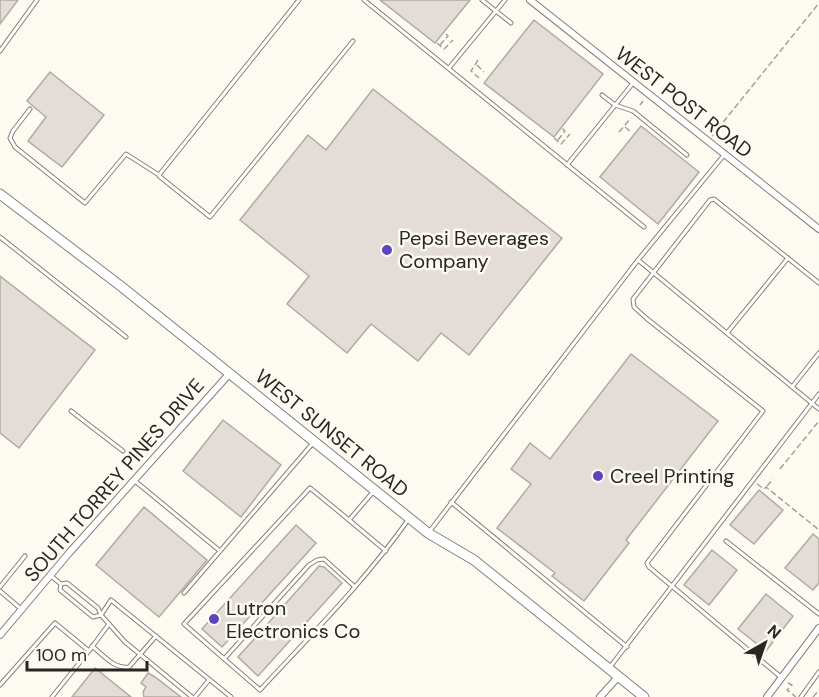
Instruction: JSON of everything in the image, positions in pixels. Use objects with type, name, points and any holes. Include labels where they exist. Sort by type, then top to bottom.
[{"type":"main road","name":"WEST SUNSET ROAD","points":[[0,194],[122,287],[409,519],[474,560],[644,697]]},
{"type":"street","name":"WEST POST ROAD","points":[[530,0],[819,229]]},
{"type":"street","name":"SOUTH TORREY PINES DRIVE","points":[[0,634],[230,373]]},
{"type":"street","points":[[767,697],[819,627]]},
{"type":"street","points":[[600,697],[618,677]]},
{"type":"lane","points":[[0,51],[37,0]]},
{"type":"lane","points":[[159,175],[298,0]]},
{"type":"lane","points":[[364,0],[644,227]]},
{"type":"lane","points":[[483,0],[511,23]]},
{"type":"lane","points":[[449,69],[505,0]]},
{"type":"lane","points":[[30,110],[10,138],[15,147],[85,203],[126,154],[159,175],[210,217],[352,41]]},
{"type":"lane","points":[[567,165],[633,83]]},
{"type":"lane","points":[[602,95],[615,105],[633,111],[687,154]]},
{"type":"lane","points":[[428,533],[638,260],[724,155]]},
{"type":"lane","points":[[782,678],[649,567],[648,561],[763,411],[634,307],[633,299],[711,200],[714,200],[819,283]]},
{"type":"lane","points":[[0,237],[126,337]]},
{"type":"lane","points":[[727,333],[788,258]]},
{"type":"lane","points":[[638,260],[819,409]]},
{"type":"lane","points":[[792,387],[819,353]]},
{"type":"lane","points":[[609,669],[819,394]]},
{"type":"lane","points":[[71,411],[123,451]]},
{"type":"lane","points":[[184,593],[315,442]]},
{"type":"lane","points":[[134,480],[220,551]]},
{"type":"lane","points":[[386,551],[310,488],[184,624],[260,690],[355,587],[386,551],[409,519]]},
{"type":"lane","points":[[349,520],[375,490]]},
{"type":"lane","points":[[451,502],[627,647]]},
{"type":"lane","points":[[726,541],[819,614]]},
{"type":"lane","points":[[23,610],[0,589],[25,556]]},
{"type":"lane","points":[[224,658],[309,565],[317,560],[324,559],[355,587]]},
{"type":"lane","points":[[51,576],[61,584],[67,583],[98,608],[101,615],[125,642],[194,697],[210,680]]},
{"type":"lane","points":[[61,584],[60,590],[93,617],[101,615],[111,600],[231,697]]},
{"type":"lane","points":[[0,685],[55,623],[89,651]]},
{"type":"lane","points":[[52,697],[109,624]]},
{"type":"lane","points":[[92,646],[114,665],[123,668],[129,667],[156,636]]},
{"type":"lane","points":[[801,697],[819,672]]},
{"type":"path","points":[[708,141],[819,3]]},
{"type":"path","points":[[440,46],[448,36],[445,33]]},
{"type":"path","points":[[437,43],[444,49],[453,40]]},
{"type":"path","points":[[478,60],[471,71],[479,78]]},
{"type":"path","points":[[476,65],[484,72]]},
{"type":"path","points":[[640,105],[643,101]]},
{"type":"path","points":[[620,132],[631,118]]},
{"type":"path","points":[[624,126],[631,132]]},
{"type":"path","points":[[557,141],[565,131],[562,128]]},
{"type":"path","points":[[554,138],[561,144],[570,134]]},
{"type":"path","points":[[780,469],[819,421]]},
{"type":"path","points":[[766,487],[773,479]]},
{"type":"path","points":[[756,483],[764,489],[766,487],[819,530]]},
{"type":"path","points":[[788,682],[792,685],[787,690],[796,697]]},
{"type":"path","points":[[813,697],[819,690]]},
{"type":"building","points":[[0,0],[18,0],[0,24]]},
{"type":"building","points":[[380,0],[470,0],[435,43]]},
{"type":"building","points":[[534,20],[603,74],[554,137],[484,83]]},
{"type":"building","points":[[50,72],[104,115],[62,167],[28,141],[46,117],[27,101]]},
{"type":"building","points":[[373,89],[562,238],[469,355],[441,333],[418,361],[371,324],[347,353],[287,304],[309,276],[240,220],[308,135],[326,150]]},
{"type":"building","points":[[641,126],[699,172],[658,224],[600,177]]},
{"type":"building","points":[[0,276],[95,350],[19,448],[0,433]]},
{"type":"building","name":"Creel Printing","points":[[631,354],[718,421],[626,540],[629,543],[584,601],[552,576],[555,573],[497,528],[531,484],[511,469],[530,443],[550,459]]},
{"type":"building","points":[[223,420],[281,465],[241,517],[183,471]]},
{"type":"building","points":[[759,490],[783,510],[754,544],[730,525]]},
{"type":"building","points":[[144,507],[207,560],[159,617],[96,565]]},
{"type":"building","points":[[296,525],[316,543],[222,647],[202,629]]},
{"type":"building","points":[[813,534],[819,539],[819,583],[813,590],[785,568]]},
{"type":"building","points":[[712,550],[737,570],[709,605],[684,585]]},
{"type":"building","points":[[319,566],[324,567],[342,583],[258,676],[238,657]]},
{"type":"building","points":[[766,594],[793,616],[766,651],[738,629]]},
{"type":"building","points":[[95,668],[131,697],[72,697]]},
{"type":"building","points":[[148,673],[181,697],[144,697],[143,692],[146,687],[141,683]]},
{"type":"place","name":"Pepsi Beverages Company","points":[[387,250]]},
{"type":"place","name":"Creel Printing","points":[[598,476]]},
{"type":"place","name":"Lutron Electronics Co","points":[[214,619]]}]
